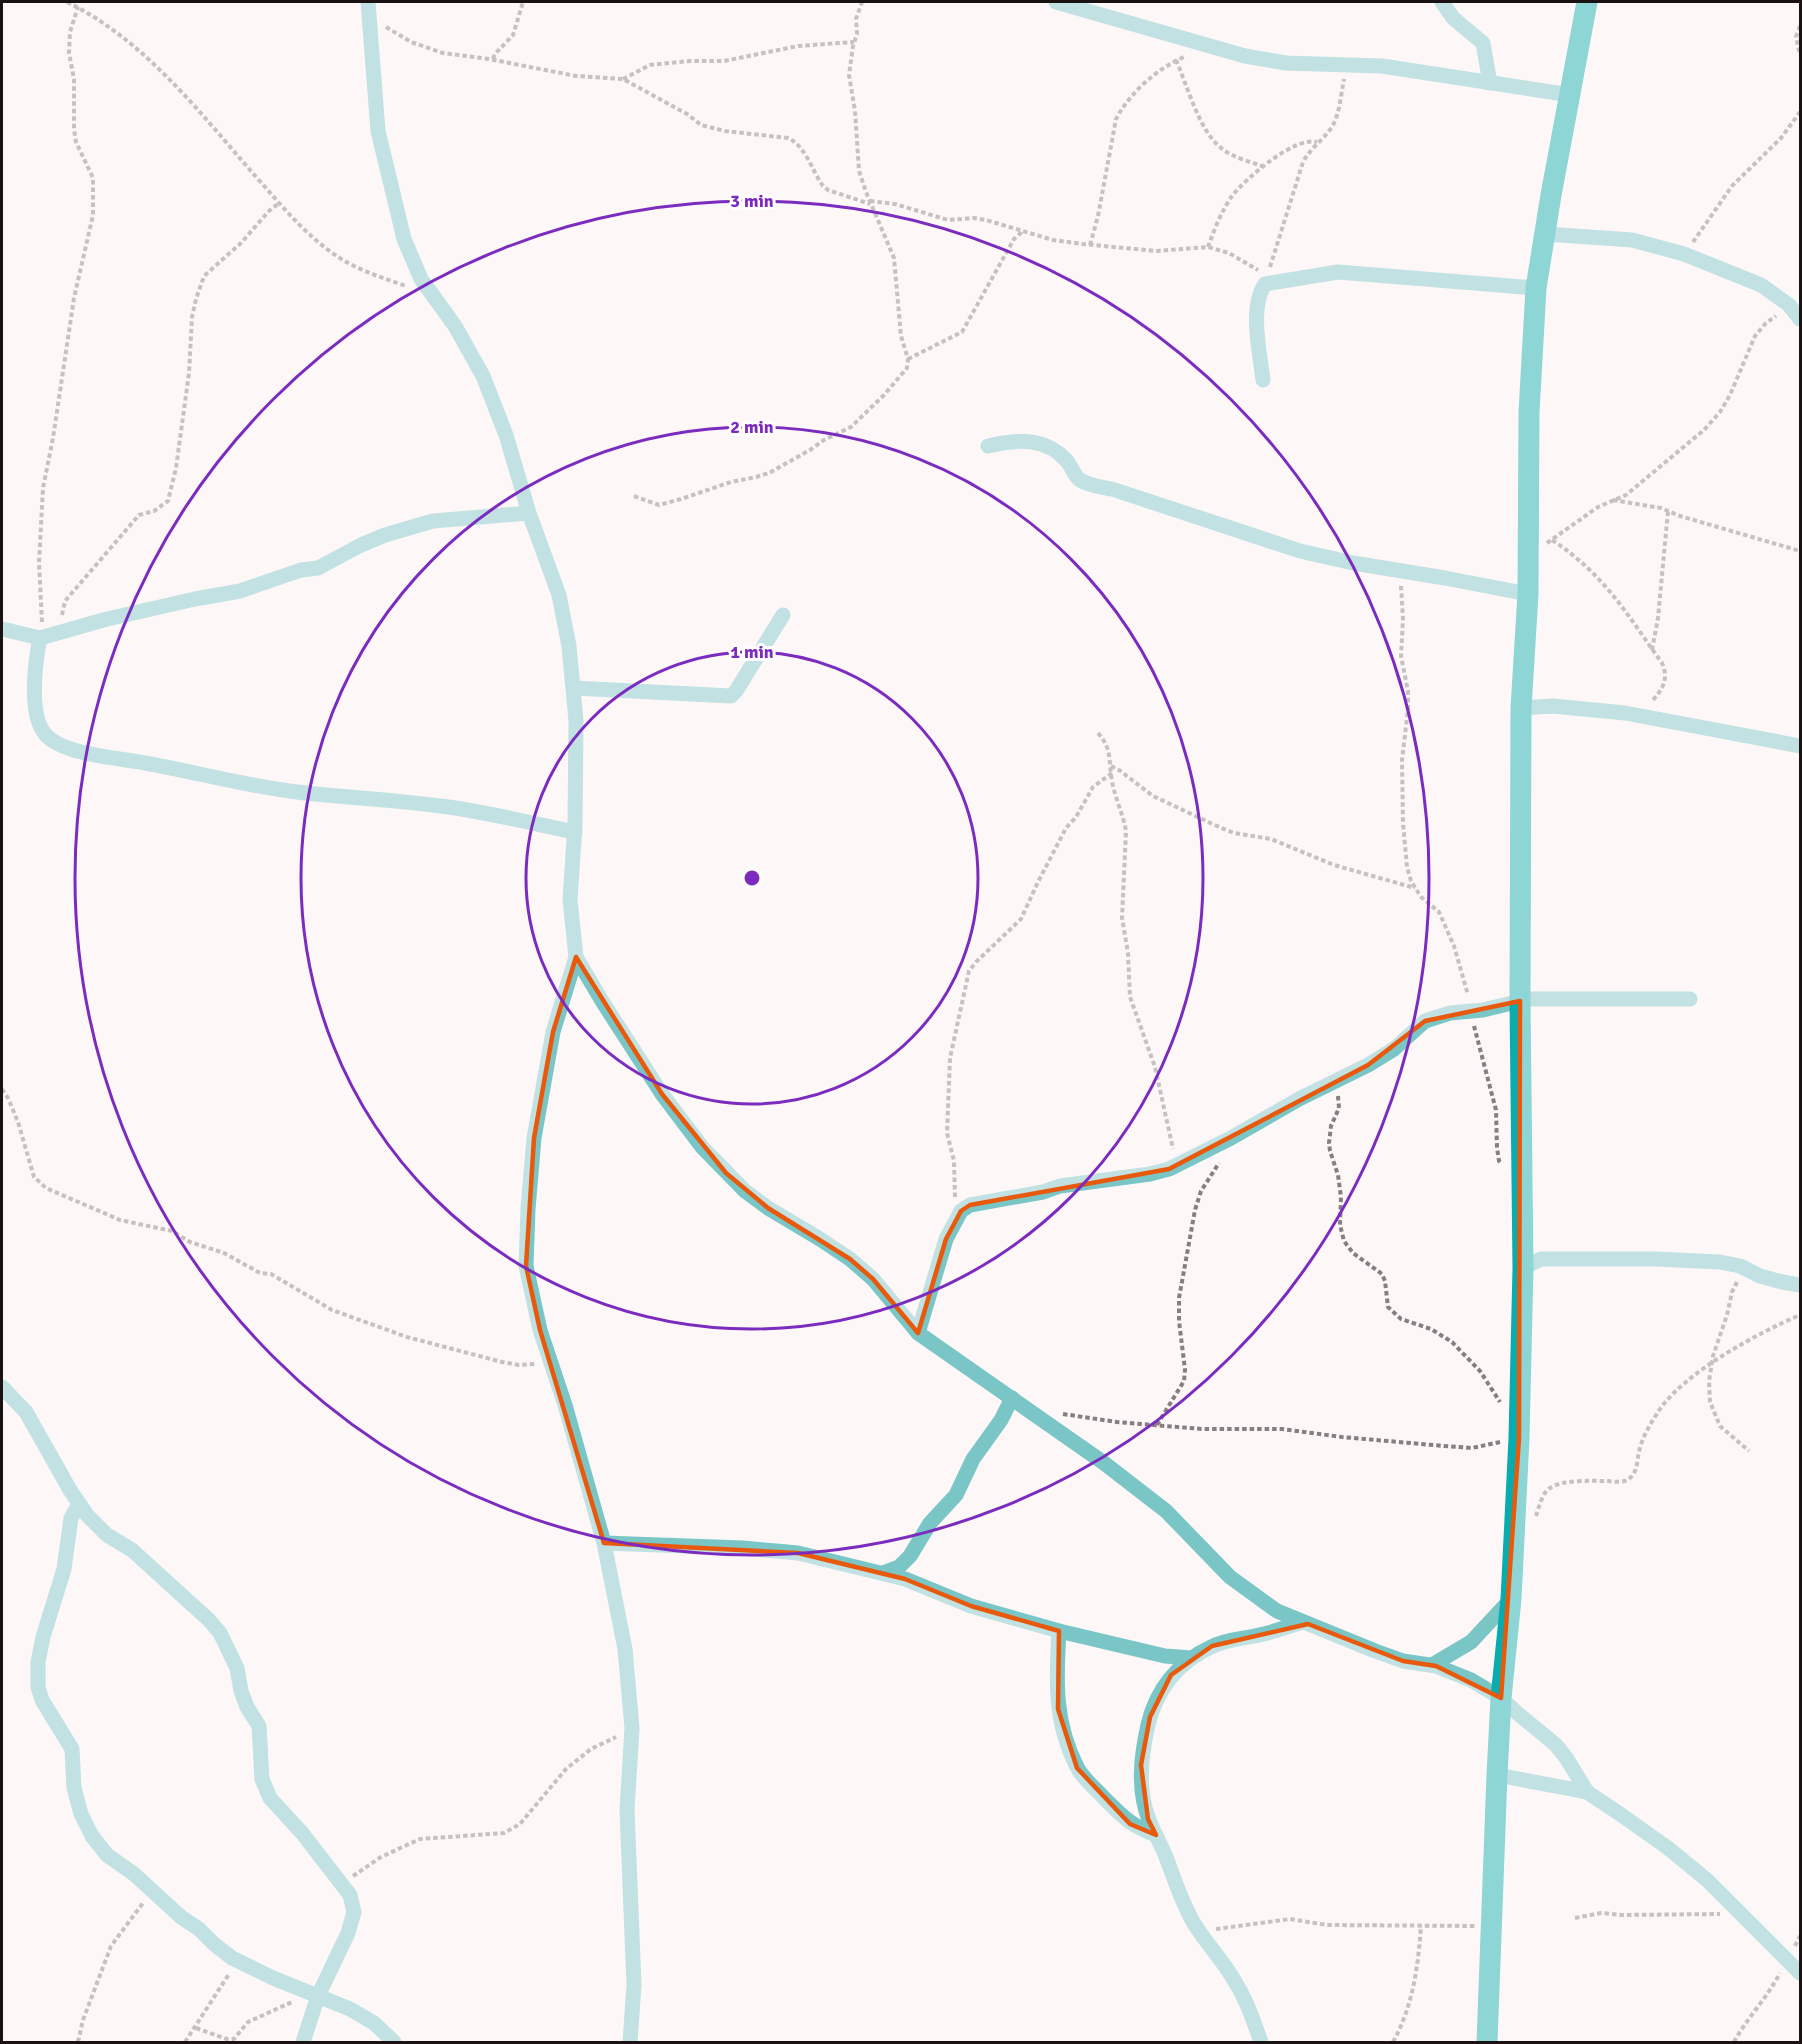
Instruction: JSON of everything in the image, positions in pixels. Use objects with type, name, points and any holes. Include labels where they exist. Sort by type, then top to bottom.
[{"type":"street","points":[[368,2],[378,131],[404,238],[421,279],[455,326],[483,376],[506,435],[529,513],[559,595],[569,646],[576,721],[575,832],[570,900],[576,957],[553,1032],[534,1138],[526,1266],[540,1329],[566,1405],[604,1543],[625,1649],[632,1728],[627,1809],[634,1985],[627,2040]]},
{"type":"street","points":[[1056,2],[1245,56],[1286,63],[1347,64],[1428,72],[1570,95]]},
{"type":"street","points":[[1442,2],[1453,18],[1483,43],[1490,83]]},
{"type":"street","points":[[1488,2043],[1490,1924],[1497,1774],[1501,1698],[1515,1539],[1519,1438],[1523,1268],[1520,1000],[1521,708],[1528,594],[1529,412],[1536,288],[1587,2]]},
{"type":"street","points":[[1546,234],[1632,240],[1684,254],[1761,285],[1789,305],[1800,319]]},
{"type":"street","points":[[1263,380],[1257,324],[1259,293],[1265,284],[1274,278],[1338,272],[1536,288]]},
{"type":"street","points":[[988,446],[1010,440],[1024,440],[1049,447],[1060,453],[1081,481],[1112,489],[1300,551],[1353,563],[1528,594]]},
{"type":"street","points":[[2,629],[47,636],[107,619],[240,591],[301,570],[318,568],[361,544],[434,521],[529,513]]},
{"type":"street","points":[[574,688],[731,696],[783,615]]},
{"type":"street","points":[[47,636],[35,666],[36,706],[41,727],[46,736],[55,742],[85,753],[295,792],[457,808],[575,832]]},
{"type":"street","points":[[1521,708],[1553,706],[1625,713],[1800,746]]},
{"type":"street","points":[[576,957],[662,1094],[702,1147],[726,1173],[768,1208],[820,1239],[858,1266],[873,1279],[918,1333],[1104,1463],[1166,1511],[1230,1577],[1277,1611],[1403,1661],[1432,1665],[1470,1680],[1501,1698],[1556,1745],[1587,1792]]},
{"type":"street","points":[[918,1333],[946,1239],[954,1222],[961,1211],[980,1202],[1042,1192],[1060,1186],[1150,1174],[1176,1165],[1299,1099],[1338,1081],[1394,1049],[1425,1021],[1450,1013],[1472,1012],[1520,1000],[1690,999]]},
{"type":"street","points":[[1523,1268],[1540,1259],[1656,1259],[1720,1262],[1744,1268],[1760,1276],[1800,1285]]},
{"type":"street","points":[[2,1387],[26,1412],[87,1515],[107,1535],[132,1551],[209,1620],[220,1634],[237,1668],[241,1691],[247,1707],[258,1726],[262,1779],[270,1798],[350,1894],[354,1912],[348,1934],[339,1955],[315,1995],[303,2043]]},
{"type":"street","points":[[883,1574],[899,1567],[910,1556],[930,1523],[956,1495],[973,1459],[1001,1420],[1011,1398]]},
{"type":"street","points":[[80,1504],[71,1518],[64,1569],[43,1637],[38,1662],[38,1687],[42,1700],[72,1749],[75,1788],[81,1814],[92,1836],[107,1856],[134,1874],[181,1917],[238,1961],[350,2009],[374,2023],[394,2043]]},
{"type":"street","points":[[604,1543],[743,1548],[798,1553],[905,1579],[981,1610],[1059,1631],[1165,1656],[1192,1658]]},
{"type":"street","points":[[1432,1665],[1472,1642],[1511,1599]]},
{"type":"street","points":[[1261,2043],[1248,2005],[1233,1977],[1200,1932],[1182,1899],[1148,1819],[1141,1783],[1141,1766],[1150,1717],[1161,1689],[1171,1675],[1212,1646],[1230,1640],[1261,1635],[1303,1622]]},
{"type":"street","points":[[1059,1631],[1056,1685],[1058,1709],[1077,1768],[1130,1824],[1156,1835]]},
{"type":"street","points":[[1497,1774],[1587,1792],[1668,1848],[1707,1880],[1800,1973]]},
{"type":"path","points":[[67,2],[123,37],[160,72],[297,224],[332,253],[357,269],[434,296]]},
{"type":"path","points":[[493,59],[513,35],[523,2]]},
{"type":"path","points":[[634,496],[659,505],[681,500],[731,482],[769,473],[861,419],[904,374],[908,359],[901,336],[894,258],[860,171],[855,111],[849,75],[857,34],[858,11],[862,2]]},
{"type":"path","points":[[47,636],[39,563],[43,488],[53,438],[74,298],[93,215],[93,178],[76,142],[74,129],[74,79],[69,53],[70,32],[78,7]]},
{"type":"path","points":[[369,17],[411,42],[434,50],[576,76],[623,80],[687,114],[701,125],[794,141],[823,186],[828,190],[871,203],[895,204],[948,220],[980,219],[1053,240],[1090,245],[1156,251],[1208,247],[1229,253],[1274,278],[1299,173],[1308,153],[1332,126],[1336,117],[1347,64]]},
{"type":"path","points":[[1800,26],[1796,38],[1800,55]]},
{"type":"path","points":[[623,80],[650,65],[724,61],[798,46],[854,42]]},
{"type":"path","points":[[1090,245],[1098,216],[1116,119],[1147,81],[1176,60],[1208,45]]},
{"type":"path","points":[[1176,60],[1209,135],[1227,152],[1262,166]]},
{"type":"path","points":[[1684,254],[1732,186],[1773,147],[1800,111]]},
{"type":"path","points":[[1208,247],[1231,197],[1262,166],[1305,141],[1318,142]]},
{"type":"path","points":[[47,636],[65,601],[139,515],[154,510],[168,501],[182,429],[189,373],[192,317],[204,276],[241,243],[279,203]]},
{"type":"path","points":[[908,359],[962,332],[1014,239],[1023,231]]},
{"type":"path","points":[[1528,552],[1552,540],[1598,507],[1626,495],[1704,430],[1720,412],[1730,395],[1755,336],[1766,323],[1789,305]]},
{"type":"path","points":[[1612,500],[1668,511],[1800,551]]},
{"type":"path","points":[[1652,650],[1659,609],[1668,511]]},
{"type":"path","points":[[1552,540],[1576,556],[1598,576],[1621,604],[1665,671],[1662,690],[1639,716]]},
{"type":"path","points":[[1400,570],[1403,619],[1401,656],[1408,691],[1402,760],[1403,823],[1407,867],[1411,881],[1421,897],[1440,912],[1462,973],[1496,1110],[1499,1161],[1521,1179]]},
{"type":"path","points":[[1098,732],[1108,749],[1112,781],[1126,831],[1122,918],[1128,953],[1130,997],[1155,1067],[1176,1165]]},
{"type":"path","points":[[1111,766],[1153,796],[1219,827],[1234,833],[1271,839],[1334,865],[1415,888]]},
{"type":"path","points":[[954,1222],[954,1161],[947,1133],[950,1058],[969,971],[1021,919],[1066,828],[1076,817],[1094,787],[1112,773]]},
{"type":"path","points":[[1338,1081],[1339,1108],[1331,1126],[1329,1143],[1338,1175],[1341,1197],[1340,1225],[1344,1241],[1353,1253],[1382,1274],[1388,1307],[1401,1319],[1431,1329],[1452,1342],[1480,1371],[1493,1388],[1502,1406]]},
{"type":"path","points":[[2,1089],[18,1122],[34,1177],[46,1188],[120,1220],[172,1231],[190,1242],[224,1253],[260,1273],[267,1273],[283,1280],[332,1310],[407,1337],[519,1365],[551,1362]]},
{"type":"path","points":[[1157,1425],[1184,1381],[1179,1298],[1195,1210],[1202,1191],[1237,1134]]},
{"type":"path","points":[[1744,1268],[1732,1292],[1713,1356],[1709,1381],[1710,1402],[1720,1426],[1749,1451]]},
{"type":"path","points":[[1515,1539],[1528,1534],[1534,1525],[1543,1496],[1549,1488],[1561,1484],[1588,1481],[1626,1481],[1632,1477],[1641,1441],[1664,1403],[1698,1371],[1800,1315]]},
{"type":"path","points":[[1061,1414],[1117,1422],[1202,1429],[1282,1429],[1472,1448],[1519,1438]]},
{"type":"path","points":[[342,1882],[360,1873],[381,1857],[420,1839],[504,1833],[520,1824],[566,1769],[591,1749],[632,1728]]},
{"type":"path","points":[[78,2043],[111,1946],[152,1892]]},
{"type":"path","points":[[1575,1918],[1601,1913],[1622,1915],[1741,1914]]},
{"type":"path","points":[[1200,1932],[1290,1919],[1327,1925],[1464,1927],[1490,1924]]},
{"type":"path","points":[[1393,2043],[1413,1993],[1421,1926]]},
{"type":"path","points":[[1734,2043],[1744,2024],[1774,1984],[1787,1958]]},
{"type":"path","points":[[185,2043],[238,1961]]},
{"type":"path","points":[[196,2028],[234,2039],[248,2022],[315,1995]]},
{"type":"highlighted area","points":[[576,957],[662,1094],[726,1173],[768,1208],[850,1259],[873,1279],[918,1333],[946,1239],[961,1211],[970,1205],[1169,1169],[1368,1065],[1425,1021],[1520,1001],[1519,1438],[1501,1698],[1436,1666],[1403,1661],[1308,1624],[1212,1646],[1171,1675],[1150,1717],[1141,1765],[1148,1819],[1156,1835],[1130,1824],[1077,1768],[1058,1709],[1059,1631],[971,1606],[905,1579],[798,1553],[604,1543],[540,1330],[526,1266],[534,1138],[553,1032]]}]
